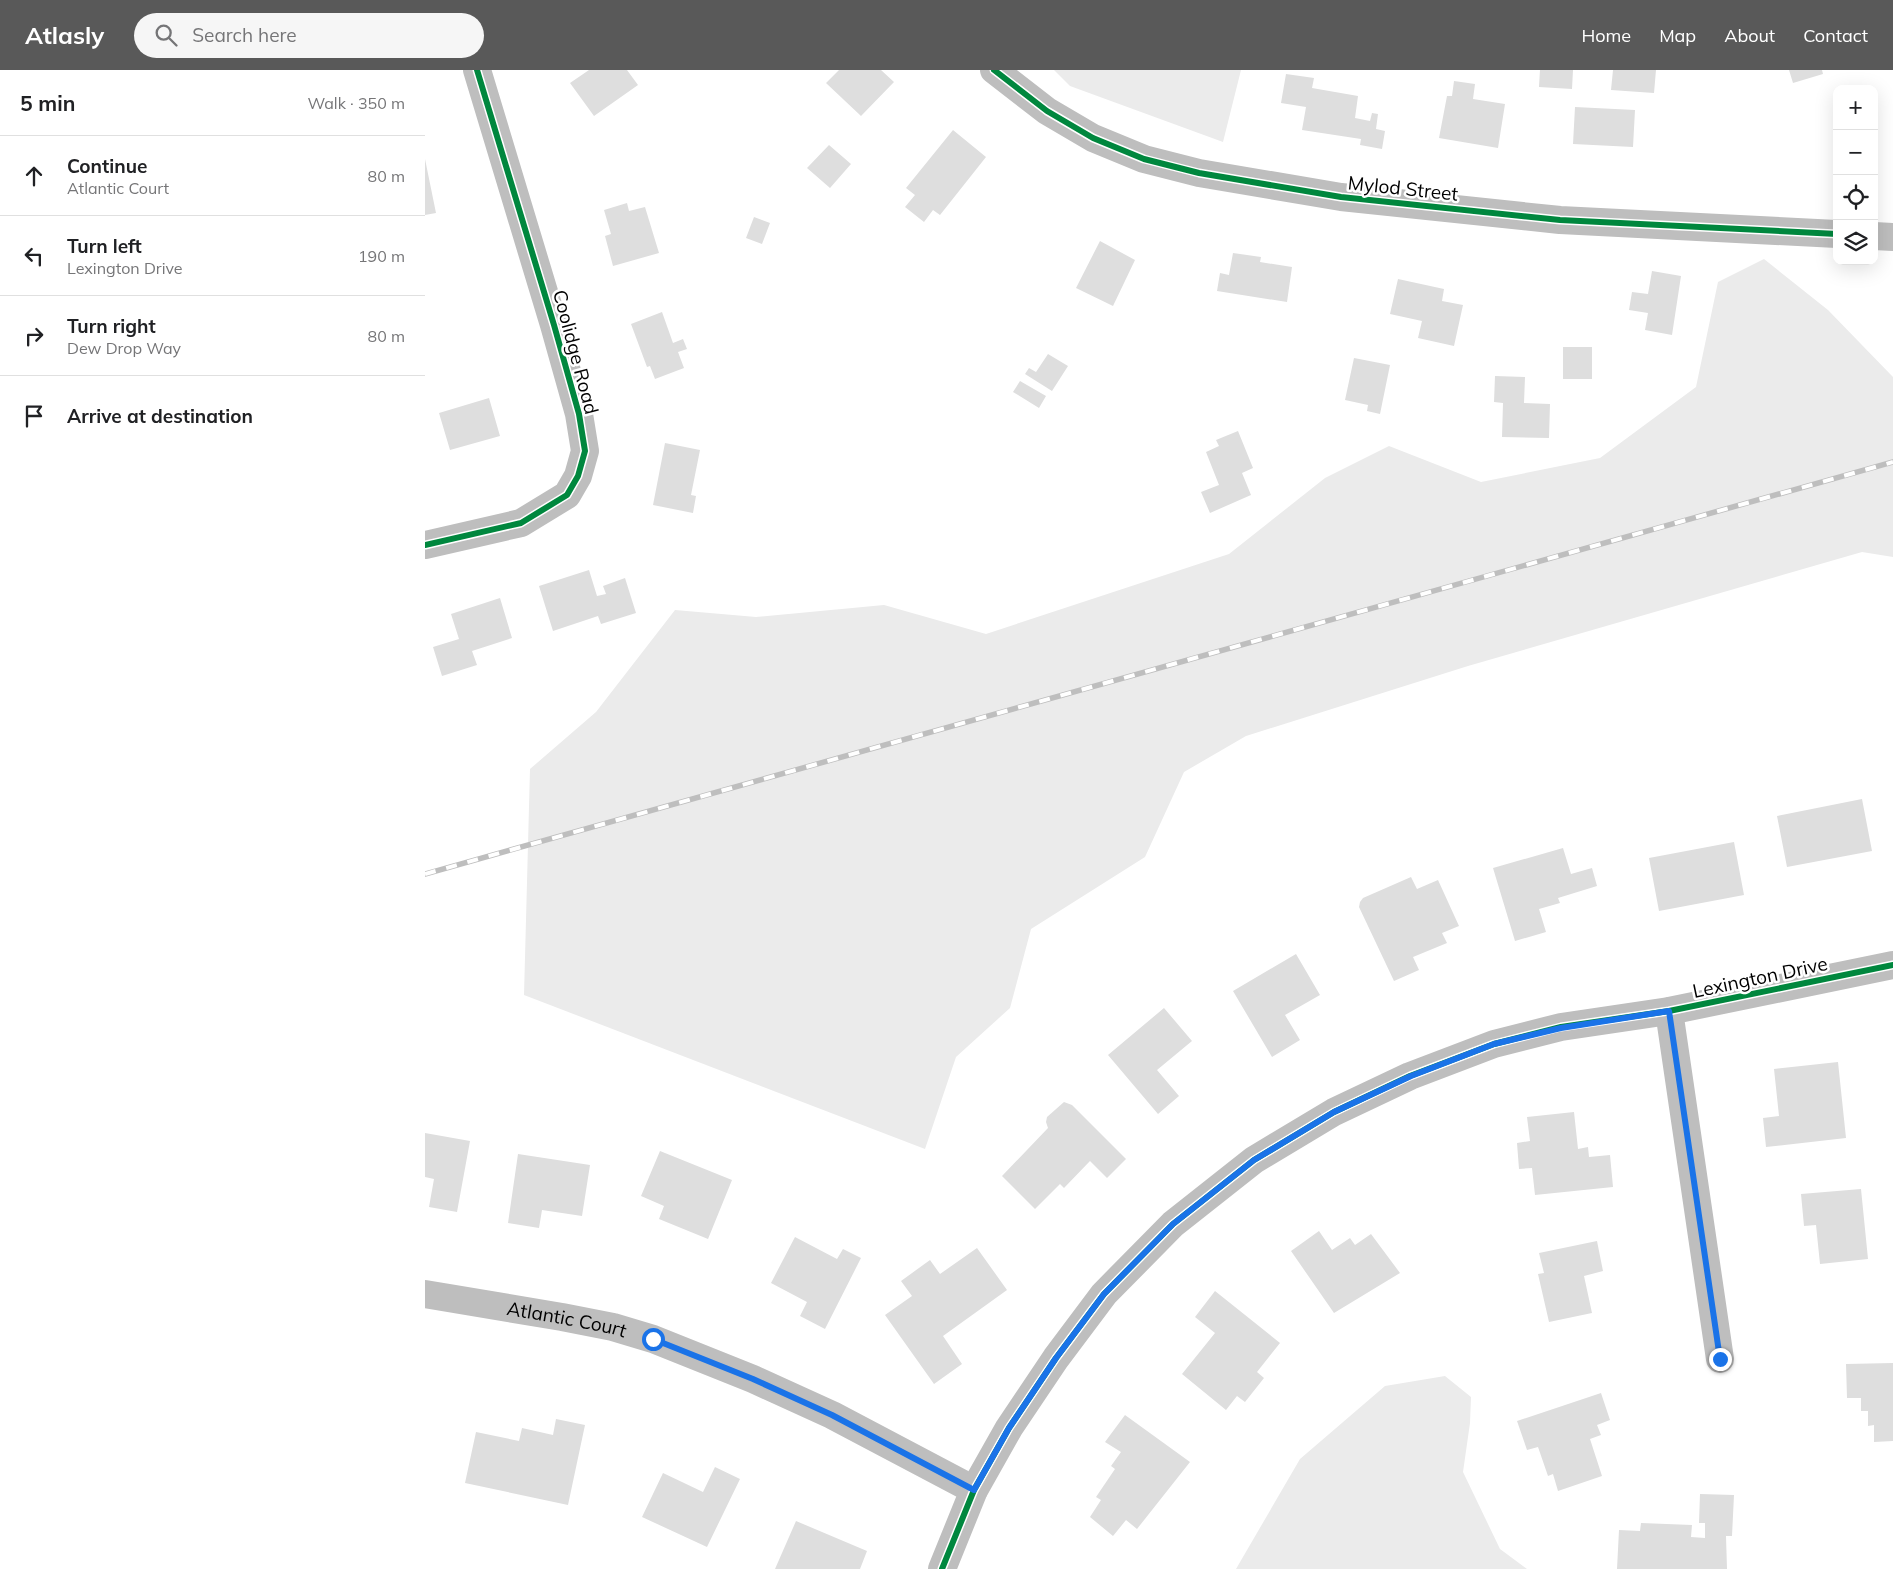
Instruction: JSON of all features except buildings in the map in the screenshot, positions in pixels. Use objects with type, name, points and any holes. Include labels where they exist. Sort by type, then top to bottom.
[{"type":"street","name":"Coolidge Road","points":[[425,544],[521,523],[532,517],[567,495],[578,476],[585,451],[579,414],[554,325],[477,70]]},
{"type":"street","name":"Mylod Street","points":[[994,70],[1047,111],[1093,138],[1144,159],[1199,173],[1341,197],[1560,220],[1833,234]]},
{"type":"street","points":[[1878,236],[1893,237]]},
{"type":"street","name":"Lexington Drive","points":[[942,1569],[974,1490],[1014,1420],[1056,1358],[1104,1294],[1173,1224],[1254,1160],[1334,1112],[1411,1076],[1494,1044],[1561,1028],[1669,1011],[1893,965]]},
{"type":"street","points":[[1669,1011],[1720,1359]]},
{"type":"street","name":"Atlantic Court","points":[[425,1294],[613,1326],[653,1339],[753,1379],[832,1415],[974,1490]]},
{"type":"shaded area","points":[[1054,70],[1241,70],[1223,142],[1070,86]]},
{"type":"shaded area","points":[[1764,259],[1828,310],[1893,377],[1893,557],[1862,552],[1468,666],[1246,736],[1184,772],[1145,857],[1031,929],[1010,1008],[956,1057],[925,1149],[524,995],[530,769],[596,712],[675,610],[756,617],[884,605],[986,634],[1229,554],[1325,478],[1389,446],[1481,482],[1600,458],[1696,387],[1718,282]]},
{"type":"shaded area","points":[[1445,1376],[1471,1397],[1470,1423],[1463,1472],[1500,1549],[1527,1569],[1236,1569],[1300,1459],[1385,1386]]},
{"type":"railway","points":[[425,874],[1893,462]]},
{"type":"cycle path","points":[[425,545],[521,523],[567,495],[578,476],[585,451],[579,414],[554,325],[477,70]]},
{"type":"cycle path","points":[[994,70],[1047,111],[1093,138],[1144,159],[1199,173],[1341,197],[1560,220],[1833,234]]},
{"type":"cycle path","points":[[942,1569],[974,1490],[1009,1428],[1056,1358],[1104,1294],[1173,1224],[1254,1160],[1334,1112],[1410,1076],[1494,1044],[1561,1027],[1669,1011],[1893,965]]},
{"type":"route","points":[[653,1339],[753,1379],[832,1415],[974,1490],[1009,1428],[1056,1358],[1104,1294],[1173,1224],[1254,1160],[1334,1112],[1411,1076],[1494,1044],[1561,1028],[1669,1011],[1720,1359]]}]
